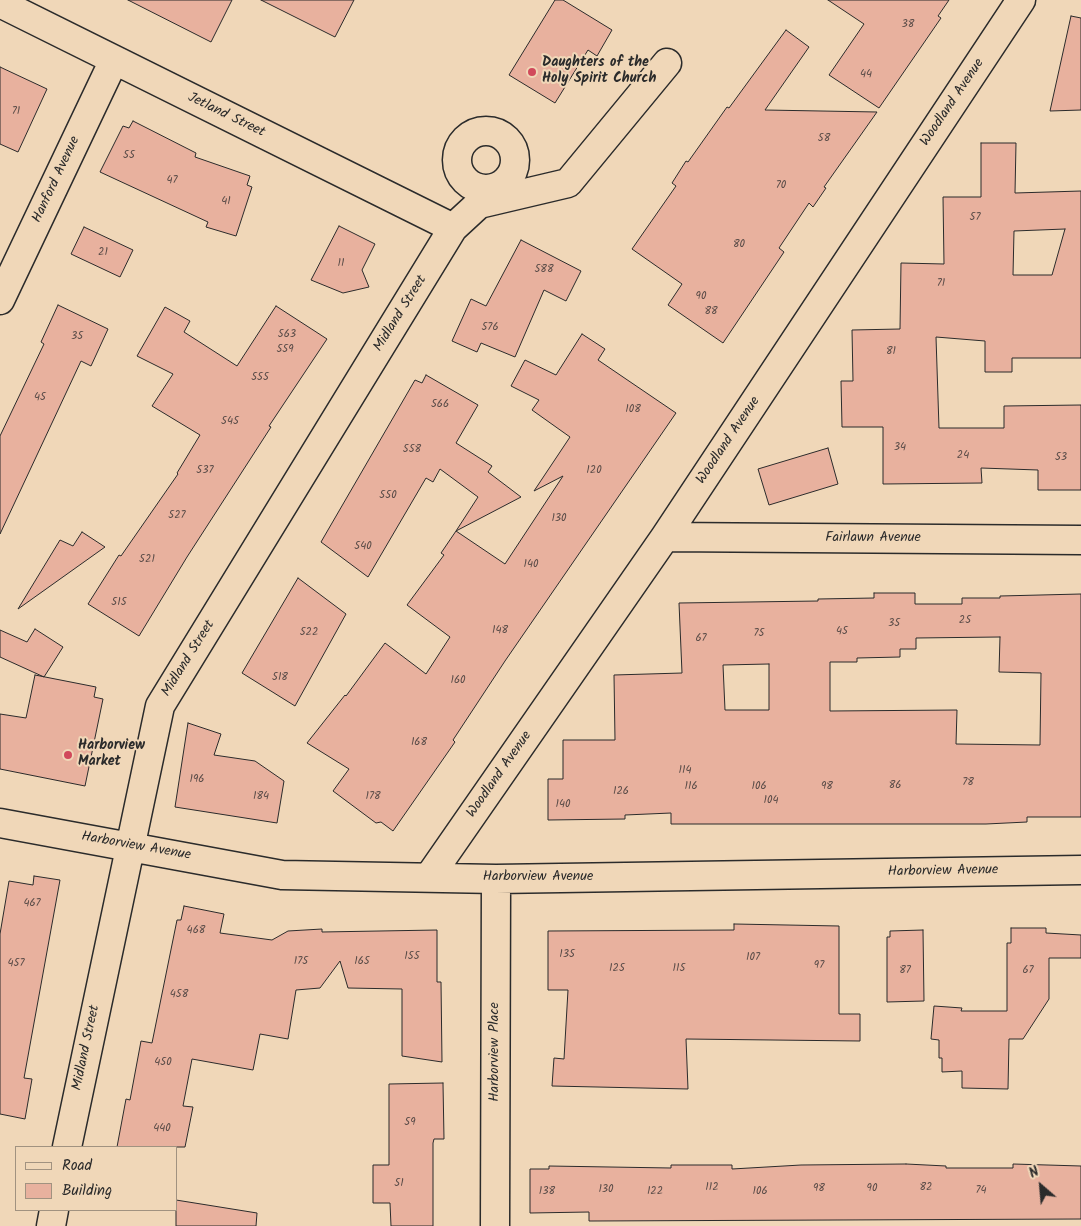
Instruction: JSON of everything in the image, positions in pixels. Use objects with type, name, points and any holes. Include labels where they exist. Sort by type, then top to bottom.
[{"type":"street","name":"Woodland Avenue","points":[[429,877],[665,537],[1021,0]]},
{"type":"street","name":"Jetland Street","points":[[0,3],[453,228]]},
{"type":"street","name":"Hanford Avenue","points":[[0,300],[114,60]]},
{"type":"street","name":"Midland Street","points":[[67,1146],[160,706],[453,228],[478,204],[502,192],[568,182],[668,63]]},
{"type":"street","name":"Fairlawn Avenue","points":[[665,537],[1081,540]]},
{"type":"street","name":"Harborview Avenue","points":[[0,823],[282,875],[496,879],[1081,870]]},
{"type":"street","name":"Harborview Place","points":[[495,1226],[496,879]]},
{"type":"street","points":[[51,1226],[54,1211]]},
{"type":"building","points":[[128,0],[232,0],[211,42]]},
{"type":"building","points":[[261,0],[354,0],[335,37]]},
{"type":"building","points":[[555,0],[563,0],[612,30],[597,56],[588,50],[555,103],[509,75]]},
{"type":"building","points":[[828,0],[949,0],[938,16],[941,18],[879,108],[829,75],[864,24]]},
{"type":"building","points":[[1071,16],[1081,18],[1081,110],[1050,111]]},
{"type":"building","points":[[786,30],[809,47],[765,110],[877,112],[824,187],[826,188],[813,207],[809,203],[779,248],[784,252],[723,343],[668,305],[682,284],[632,249],[676,186],[672,183],[686,161],[688,162]]},
{"type":"building","points":[[0,67],[47,89],[18,152],[0,144]]},
{"type":"building","points":[[133,121],[196,153],[195,157],[250,176],[247,185],[252,187],[236,236],[206,227],[208,222],[100,172],[123,126],[129,128]]},
{"type":"building","points":[[981,143],[1016,143],[1015,193],[1081,191],[1081,358],[1012,358],[1012,372],[985,372],[985,341],[936,337],[939,428],[1004,428],[1004,406],[1081,405],[1081,490],[1038,490],[1038,470],[981,468],[982,483],[883,484],[883,427],[842,427],[841,381],[853,381],[852,330],[900,329],[901,263],[944,264],[943,197],[981,197]],"holes":[[[1065,229],[1052,275],[1013,275],[1014,231]]]},
{"type":"building","points":[[339,226],[375,244],[362,270],[369,287],[343,293],[311,280]]},
{"type":"building","points":[[84,227],[133,250],[120,277],[71,254]]},
{"type":"building","points":[[521,240],[581,271],[566,301],[544,290],[515,357],[481,343],[477,352],[452,341],[471,299],[486,306]]},
{"type":"building","points":[[58,305],[108,329],[91,366],[81,361],[0,534],[0,436],[44,344],[41,342]]},
{"type":"building","points":[[276,306],[327,339],[269,426],[271,427],[187,557],[139,636],[88,604],[119,555],[121,556],[178,474],[200,435],[152,406],[173,374],[137,356],[165,307],[190,321],[184,332],[237,366]]},
{"type":"building","points":[[582,334],[605,349],[598,360],[676,413],[505,661],[453,740],[455,742],[393,831],[381,822],[376,823],[333,791],[349,769],[307,743],[346,696],[385,643],[426,674],[450,637],[407,605],[444,555],[441,553],[456,531],[505,564],[563,476],[534,491],[570,437],[532,410],[539,400],[511,386],[525,360],[556,375]]},
{"type":"building","points":[[426,375],[478,405],[456,443],[492,466],[488,472],[521,497],[456,531],[478,497],[440,469],[433,482],[426,478],[368,577],[321,542],[415,380],[422,383]]},
{"type":"building","points":[[828,448],[838,484],[769,505],[758,469]]},
{"type":"building","points":[[82,532],[105,547],[18,609],[60,540],[73,546]]},
{"type":"building","points":[[298,578],[346,614],[295,706],[242,673]]},
{"type":"building","points":[[874,593],[915,593],[915,604],[962,604],[962,598],[1081,594],[1081,817],[1027,817],[1027,822],[986,824],[671,824],[671,813],[625,815],[625,819],[548,820],[548,779],[563,779],[563,740],[615,740],[614,675],[682,673],[679,603],[818,601],[818,599],[874,598]],"holes":[[[1000,637],[999,672],[1041,673],[1040,745],[956,744],[957,710],[830,711],[830,662],[857,662],[857,658],[900,657],[900,649],[916,649],[916,638]],[[769,664],[769,710],[725,710],[723,665]]]},
{"type":"building","points":[[35,629],[63,647],[44,677],[0,657],[0,630],[27,642]]},
{"type":"building","points":[[35,675],[96,687],[94,697],[103,699],[85,786],[0,769],[0,714],[26,718]]},
{"type":"building","points":[[188,723],[221,734],[214,755],[255,761],[284,781],[277,823],[175,807]]},
{"type":"building","points":[[34,876],[60,880],[24,1078],[32,1079],[25,1119],[0,1114],[0,934],[9,881],[33,885]]},
{"type":"building","points":[[184,906],[224,914],[220,933],[272,940],[288,931],[322,929],[322,932],[437,930],[437,982],[441,982],[442,1062],[402,1056],[402,989],[348,988],[340,961],[320,988],[296,990],[288,1039],[260,1034],[253,1070],[192,1059],[183,1106],[193,1107],[185,1147],[117,1146],[126,1099],[130,1100],[141,1041],[152,1043],[177,920],[181,920]]},
{"type":"building","points":[[734,924],[839,926],[839,1014],[860,1014],[860,1041],[686,1039],[688,1089],[552,1086],[554,1058],[564,1059],[568,990],[548,990],[548,931],[734,930]]},
{"type":"building","points":[[1011,928],[1046,928],[1046,933],[1081,935],[1081,958],[1049,958],[1049,999],[1023,1039],[1009,1039],[1008,1089],[962,1088],[962,1071],[942,1072],[942,1058],[939,1058],[939,1040],[931,1039],[934,1006],[962,1008],[961,1011],[1007,1011],[1007,943],[1011,943]]},
{"type":"building","points":[[923,930],[924,1001],[887,1002],[887,937],[890,937],[890,931]]},
{"type":"building","points":[[443,1083],[444,1139],[434,1139],[433,1143],[433,1226],[391,1226],[390,1203],[373,1203],[373,1165],[389,1165],[389,1084]]},
{"type":"building","points":[[906,1164],[946,1166],[946,1168],[1013,1168],[1013,1164],[1081,1166],[1081,1219],[589,1221],[589,1212],[530,1213],[530,1169],[549,1169],[549,1166],[671,1168],[671,1165],[732,1165],[732,1169],[801,1165]]},
{"type":"building","points":[[178,1200],[257,1213],[256,1226],[176,1226]]},
{"type":"place","name":"Daughters of the Holy Spirit Church","points":[[532,72]]},
{"type":"place","name":"Harborview Market","points":[[68,755]]}]
